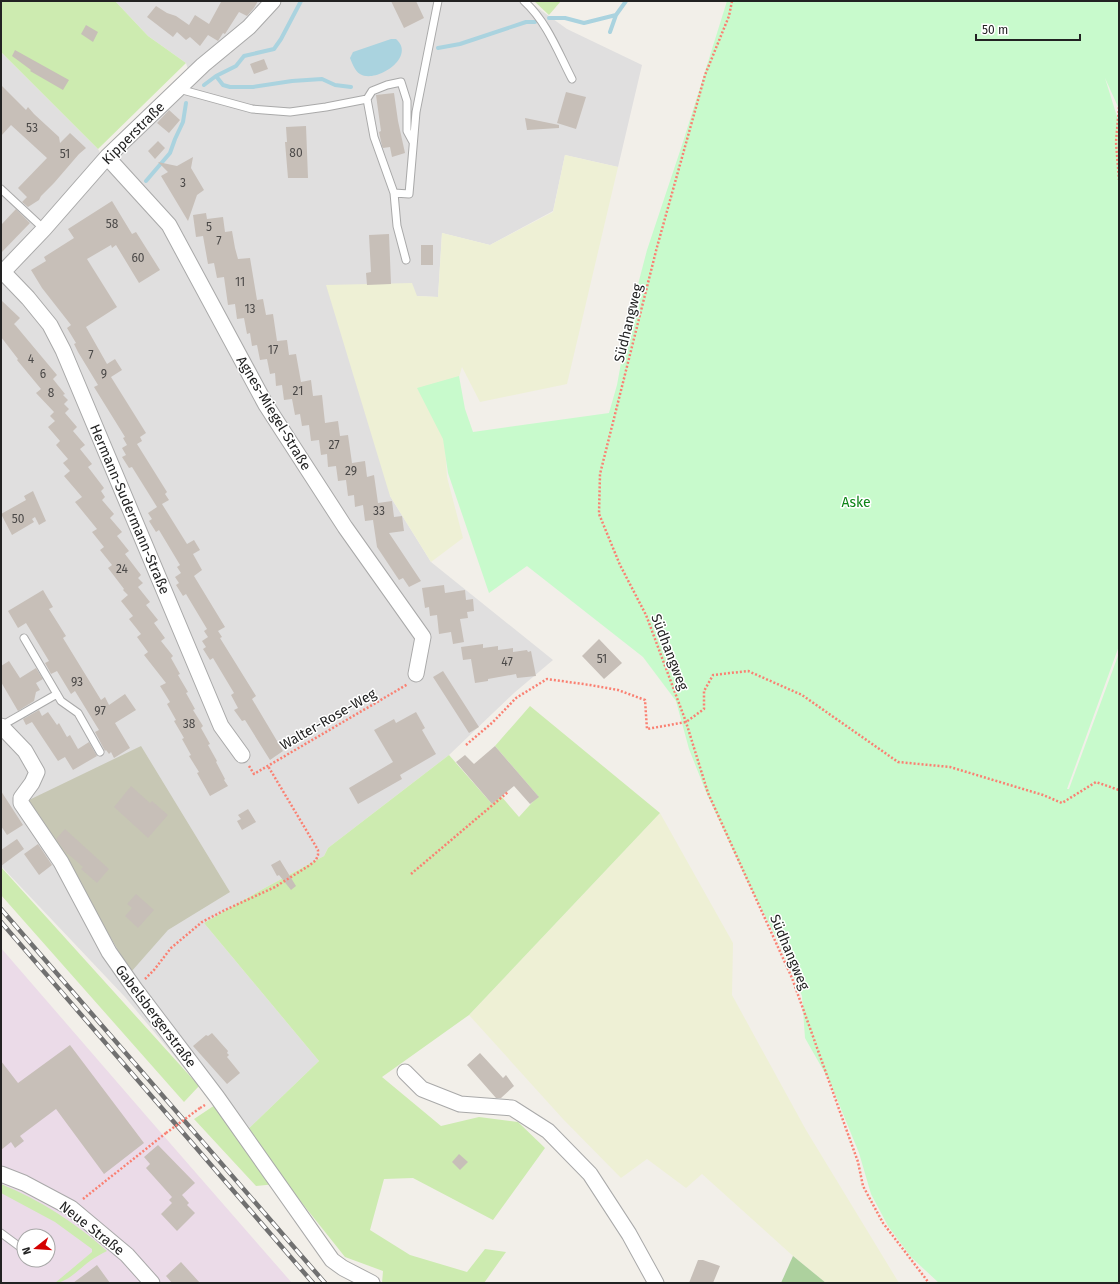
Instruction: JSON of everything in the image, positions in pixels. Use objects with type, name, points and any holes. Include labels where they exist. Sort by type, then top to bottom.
[{"type":"street","name":"Kipperstraße","points":[[2,273],[44,229],[107,158],[203,65],[248,27],[273,1]]},
{"type":"street","name":"Agnes-Miegel-Straße","points":[[107,158],[169,225],[266,405],[345,527],[423,637],[414,678]]},
{"type":"street","name":"Hermann-Sudermann-Straße","points":[[2,273],[28,298],[50,325],[63,350],[221,726],[242,755]]},
{"type":"street","name":"Gabelsbergerstraße","points":[[1,726],[25,751],[37,772],[32,783],[21,798],[21,803],[61,862],[109,952],[135,989],[217,1097],[332,1260],[343,1268],[372,1283]]},
{"type":"street","points":[[405,1072],[422,1089],[460,1104],[512,1108],[548,1131],[590,1174],[629,1234],[656,1283]]},
{"type":"street","name":"Neue Straße","points":[[1,1174],[24,1183],[71,1208],[127,1255],[152,1283]]},
{"type":"lane","points":[[394,193],[409,194],[416,112],[438,1]]},
{"type":"lane","points":[[524,1],[532,8],[544,24],[572,79]]},
{"type":"lane","points":[[406,260],[397,226],[394,193],[374,137],[367,99],[372,91],[387,85],[401,82],[407,101],[407,131],[413,144]]},
{"type":"lane","points":[[179,88],[252,109],[290,112],[367,99]]},
{"type":"lane","points":[[1,189],[44,229]]},
{"type":"lane","points":[[24,638],[61,701],[78,713],[100,752]]},
{"type":"lane","points":[[1,726],[57,694]]},
{"type":"lane","points":[[1,1233],[16,1244]]},
{"type":"path","name":"Südhangweg","points":[[732,1],[729,16],[705,75],[664,225],[600,474],[599,514],[620,566],[646,615],[686,722],[708,793],[792,978],[858,1162],[863,1186],[883,1223],[929,1283]]},
{"type":"path","points":[[1119,107],[1116,142],[1119,180]]},
{"type":"path","points":[[466,745],[493,722],[516,698],[547,679],[618,690],[645,700],[647,729],[686,722],[704,709],[704,691],[713,675],[748,671],[802,695],[898,762],[950,767],[1043,795],[1062,803],[1096,782],[1119,790]]},
{"type":"path","name":"Walter-Rose-Weg","points":[[256,772],[414,678]]},
{"type":"path","points":[[135,989],[154,970],[171,948],[202,922],[275,887],[316,860],[318,850],[268,766]]},
{"type":"path","points":[[411,874],[508,792]]},
{"type":"path","points":[[71,1208],[200,1108]]},
{"type":"shaded area","points":[[115,1],[528,1],[567,29],[642,65],[618,167],[565,155],[553,211],[490,245],[442,233],[438,297],[417,296],[390,496],[431,562],[553,660],[514,693],[449,755],[328,848],[324,856],[204,923],[319,1061],[241,1136],[125,997],[1,866],[1,52],[98,149],[106,164],[137,140],[192,82],[186,63],[148,36]]},
{"type":"shaded area","points":[[565,155],[618,167],[567,384],[480,402],[462,367],[444,427],[447,477],[463,538],[431,562],[390,496],[326,285],[412,283],[417,296],[438,297],[442,233],[490,245],[553,212]]},
{"type":"shaded area","points":[[141,746],[230,892],[168,930],[131,972],[29,800]]},
{"type":"shaded area","points":[[660,813],[733,943],[732,995],[806,1130],[899,1283],[826,1283],[793,1256],[702,1174],[686,1188],[647,1159],[621,1178],[563,1119],[469,1015]]},
{"type":"shaded area","points":[[1,948],[149,1119],[292,1283],[1,1283]]},
{"type":"green space","points":[[1,1],[115,1],[148,36],[186,63],[98,149],[1,52]]},
{"type":"green space","points":[[534,1],[561,1],[549,15]]},
{"type":"green space","name":"Aske","points":[[727,1],[1119,1],[1119,109],[1105,78],[1119,123],[1119,646],[1067,789],[1069,789],[1119,653],[1119,1283],[939,1283],[911,1257],[888,1226],[871,1194],[859,1153],[830,1082],[805,1038],[802,996],[778,941],[746,879],[706,792],[689,749],[676,701],[643,657],[527,566],[489,593],[448,473],[443,439],[417,388],[459,376],[465,409],[473,432],[609,413],[617,385],[629,319],[647,250],[683,142]]},
{"type":"green space","points":[[530,706],[660,813],[469,1015],[382,1077],[441,1126],[479,1117],[518,1122],[545,1148],[493,1220],[413,1178],[384,1179],[370,1230],[410,1255],[467,1272],[485,1249],[506,1252],[484,1283],[382,1283],[383,1271],[345,1257],[286,1183],[256,1186],[194,1119],[215,1105],[241,1136],[319,1061],[204,923],[324,856],[328,848],[449,755],[492,804],[501,796],[519,817],[538,796],[495,746]]},
{"type":"green space","points":[[1,867],[199,1086],[184,1102],[1,895]]},
{"type":"green space","points":[[1,1184],[30,1197],[57,1213],[83,1231],[107,1251],[92,1260],[69,1278],[55,1283],[92,1252],[92,1249],[55,1222],[1,1193]]},
{"type":"green space","points":[[793,1256],[826,1283],[781,1283]]},
{"type":"water","points":[[391,39],[396,39],[401,46],[401,53],[398,61],[384,72],[375,75],[367,76],[358,73],[350,58],[353,52]]},
{"type":"building","points":[[219,1],[258,1],[247,16],[239,12],[225,34],[223,33],[218,41],[208,35],[200,46],[190,37],[186,40],[177,32],[173,37],[147,17],[156,6],[167,13],[176,16],[189,25],[195,15],[209,24],[221,2]]},
{"type":"building","points":[[391,1],[416,1],[424,18],[404,28]]},
{"type":"building","points":[[86,25],[98,32],[93,42],[81,34]]},
{"type":"building","points":[[15,50],[69,80],[63,90],[30,71],[31,70],[12,56]]},
{"type":"building","points":[[264,59],[268,69],[254,74],[250,64]]},
{"type":"building","points":[[1,85],[26,110],[28,107],[59,137],[60,143],[70,133],[86,148],[39,200],[28,207],[22,202],[27,197],[18,188],[47,158],[11,125],[1,136]]},
{"type":"building","points":[[566,92],[586,97],[576,129],[557,123]]},
{"type":"building","points":[[394,93],[405,153],[392,157],[390,147],[383,148],[382,146],[379,132],[381,131],[376,95]]},
{"type":"building","points":[[169,110],[180,120],[169,133],[157,123]]},
{"type":"building","points":[[525,118],[559,125],[559,128],[527,130]]},
{"type":"building","points":[[306,126],[308,178],[288,178],[285,142],[287,142],[286,127]]},
{"type":"building","points":[[158,141],[165,148],[155,159],[148,151]]},
{"type":"building","points":[[193,157],[191,168],[204,190],[197,195],[188,221],[161,176],[168,172],[158,162],[177,166]]},
{"type":"building","points":[[112,201],[132,234],[136,232],[160,270],[139,283],[116,245],[112,248],[111,245],[87,259],[117,307],[86,327],[107,364],[115,359],[122,370],[111,377],[146,433],[140,437],[142,441],[137,444],[167,492],[165,494],[169,500],[162,504],[187,544],[194,540],[200,550],[193,554],[202,570],[194,576],[225,627],[218,631],[222,637],[220,638],[256,696],[252,699],[283,751],[270,760],[245,720],[242,721],[234,710],[238,708],[231,695],[234,693],[213,658],[210,660],[203,649],[206,647],[202,641],[208,637],[204,631],[207,629],[186,594],[183,596],[176,585],[179,583],[175,577],[181,573],[177,567],[180,565],[159,530],[156,532],[149,521],[152,519],[148,513],[157,507],[132,467],[129,468],[122,457],[126,455],[122,448],[127,445],[123,438],[125,437],[94,387],[98,385],[78,352],[74,344],[76,343],[67,328],[71,325],[42,288],[31,270],[46,261],[44,257],[74,238],[68,229]]},
{"type":"building","points":[[16,209],[30,223],[1,253],[1,225]]},
{"type":"building","points":[[206,213],[207,219],[223,217],[225,232],[232,231],[238,259],[250,258],[257,300],[263,299],[266,315],[273,314],[277,341],[287,340],[289,355],[296,354],[301,382],[311,380],[313,396],[322,395],[325,423],[338,421],[340,436],[348,435],[352,463],[365,461],[367,477],[374,475],[378,503],[392,501],[394,517],[402,516],[404,531],[389,533],[421,581],[409,587],[403,578],[399,580],[377,547],[373,520],[365,521],[363,505],[355,507],[354,495],[348,496],[346,480],[338,481],[336,466],[328,467],[327,454],[321,455],[319,440],[311,441],[309,425],[302,426],[300,414],[295,415],[292,399],[284,400],[282,385],[276,386],[275,373],[270,374],[267,359],[260,360],[257,345],[252,346],[250,333],[247,334],[244,318],[237,319],[235,304],[228,305],[224,277],[217,278],[214,263],[208,264],[203,236],[196,237],[193,215]]},
{"type":"building","points":[[389,234],[391,284],[367,285],[366,273],[371,272],[369,235]]},
{"type":"building","points":[[421,245],[433,245],[433,265],[421,265]]},
{"type":"building","points":[[1,300],[20,318],[14,324],[57,375],[53,379],[68,400],[64,404],[69,409],[65,413],[77,427],[73,431],[85,445],[80,449],[92,464],[88,467],[104,488],[101,491],[105,497],[102,500],[114,514],[110,518],[122,532],[117,536],[129,551],[125,554],[141,575],[138,578],[143,583],[138,587],[150,602],[146,605],[158,620],[154,623],[165,638],[161,641],[173,656],[171,658],[180,674],[178,675],[188,692],[186,693],[195,709],[193,710],[203,726],[201,728],[210,744],[208,745],[228,786],[210,796],[197,773],[199,772],[189,756],[191,755],[182,739],[184,738],[174,721],[176,720],[167,704],[170,702],[160,686],[166,683],[144,655],[148,652],[137,637],[141,634],[129,619],[133,616],[121,601],[128,595],[108,568],[112,565],[100,550],[104,547],[92,532],[97,529],[75,502],[82,497],[64,476],[70,471],[63,463],[68,459],[56,445],[60,441],[48,427],[55,421],[50,416],[54,412],[36,393],[41,389],[17,360],[18,359],[1,337]]},
{"type":"building","points":[[33,491],[46,521],[39,525],[35,517],[32,519],[34,522],[12,535],[1,514],[26,500],[24,496]]},
{"type":"building","points":[[444,585],[445,593],[465,590],[466,600],[473,599],[474,611],[467,612],[468,618],[460,619],[464,642],[453,644],[451,632],[439,634],[437,615],[430,616],[429,607],[425,608],[422,588]]},
{"type":"building","points":[[43,590],[53,607],[49,609],[66,636],[63,638],[101,700],[105,697],[109,705],[125,694],[136,710],[115,723],[130,748],[114,758],[111,752],[109,754],[106,750],[105,751],[95,732],[99,730],[75,691],[71,694],[57,671],[51,674],[45,663],[49,661],[26,623],[18,628],[8,611]]},
{"type":"building","points":[[599,639],[622,663],[604,679],[582,656]]},
{"type":"building","points":[[483,644],[483,648],[498,646],[498,650],[513,648],[513,652],[527,650],[528,652],[531,651],[536,676],[517,678],[516,674],[475,683],[471,659],[463,660],[461,647]]},
{"type":"building","points":[[9,661],[20,678],[36,668],[43,679],[36,683],[40,690],[36,692],[34,701],[18,711],[1,682],[1,666]]},
{"type":"building","points":[[443,671],[479,727],[469,733],[433,677]]},
{"type":"building","points":[[39,710],[42,716],[48,712],[57,725],[59,723],[67,737],[70,735],[78,749],[89,742],[97,756],[73,770],[65,757],[58,761],[32,722],[26,725],[23,719]]},
{"type":"building","points":[[416,712],[425,728],[422,730],[436,754],[400,775],[402,779],[358,804],[349,788],[393,762],[374,730],[394,719],[396,723]]},
{"type":"building","points":[[495,746],[539,797],[530,804],[514,786],[492,804],[456,762],[465,755],[474,764]]},
{"type":"building","points":[[131,786],[150,803],[152,801],[168,815],[148,838],[114,807]]},
{"type":"building","points":[[1,791],[23,825],[7,835],[1,826]]},
{"type":"building","points":[[248,809],[256,822],[242,830],[237,821],[241,819],[238,815]]},
{"type":"building","points":[[65,829],[109,869],[97,883],[81,869],[83,867],[67,854],[56,839]]},
{"type":"building","points":[[17,839],[24,849],[1,866],[1,850]]},
{"type":"building","points":[[38,844],[52,865],[39,875],[24,854]]},
{"type":"building","points":[[280,860],[296,886],[291,890],[279,875],[277,876],[271,865]]},
{"type":"building","points":[[136,894],[154,910],[138,928],[125,916],[132,908],[127,904]]},
{"type":"building","points":[[212,1033],[228,1051],[227,1053],[229,1055],[227,1057],[240,1073],[227,1084],[193,1046],[206,1035],[208,1036]]},
{"type":"building","points":[[70,1045],[144,1143],[104,1174],[56,1109],[20,1136],[24,1141],[15,1148],[11,1142],[1,1150],[1,1061],[18,1083]]},
{"type":"building","points":[[480,1053],[503,1078],[506,1075],[514,1086],[501,1098],[496,1098],[467,1065]]},
{"type":"building","points":[[158,1145],[195,1183],[182,1195],[189,1203],[187,1205],[195,1213],[177,1231],[161,1214],[172,1203],[169,1200],[172,1197],[146,1168],[150,1164],[144,1157]]},
{"type":"building","points":[[459,1154],[468,1162],[460,1170],[452,1162]]},
{"type":"building","points":[[698,1260],[703,1260],[720,1266],[713,1283],[689,1283]]},
{"type":"building","points":[[181,1262],[200,1283],[172,1283],[166,1276]]},
{"type":"building","points":[[97,1265],[110,1283],[73,1283]]},
{"type":"waterway","points":[[204,85],[216,76],[236,66],[244,56],[274,49],[301,1]]},
{"type":"waterway","points":[[549,18],[565,18],[584,23],[616,15],[626,1]]},
{"type":"waterway","points":[[610,32],[616,15]]},
{"type":"waterway","points":[[438,48],[460,44],[526,22],[535,22]]},
{"type":"waterway","points":[[216,76],[223,85],[230,87],[253,87],[292,81],[322,79],[335,85],[351,87]]},
{"type":"waterway","points":[[146,181],[170,153],[183,122],[186,103]]},
{"type":"railway","points":[[1,909],[325,1283]]},
{"type":"railway","points":[[1,922],[313,1283]]}]
